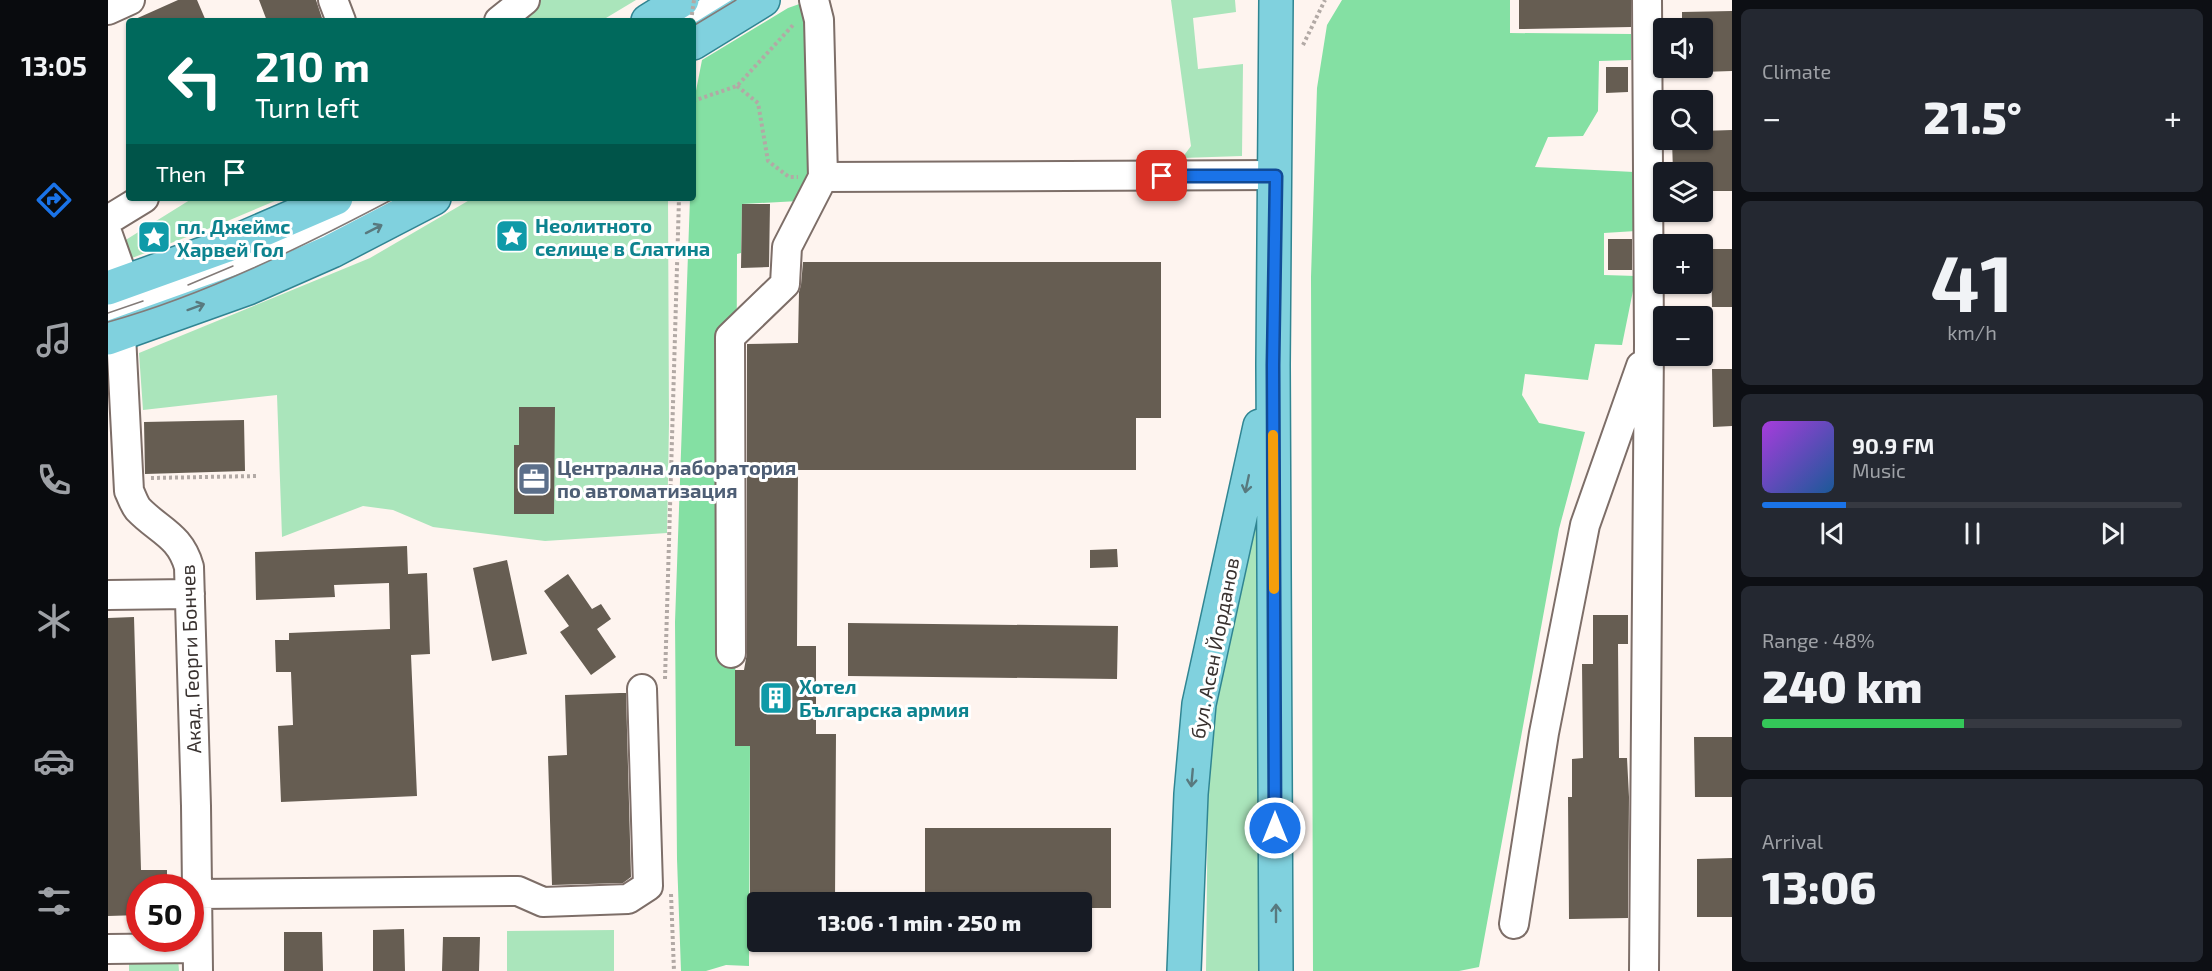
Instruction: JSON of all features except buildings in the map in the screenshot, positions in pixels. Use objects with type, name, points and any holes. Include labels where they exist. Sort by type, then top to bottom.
[{"type":"main road","points":[[653,18],[682,0]]},
{"type":"main road","points":[[696,41],[763,0]]},
{"type":"main road","name":"бул. Асен Йорданов","points":[[1276,0],[1273,365],[1276,971]]},
{"type":"main road","points":[[116,285],[225,246],[329,201]]},
{"type":"main road","points":[[112,330],[259,283],[332,250],[428,201]]},
{"type":"main road","name":"бул. Асен Йорданов","points":[[1185,971],[1191,794],[1199,704],[1273,365]]},
{"type":"street","points":[[108,10],[130,0]]},
{"type":"street","points":[[333,0],[340,18]]},
{"type":"street","points":[[503,18],[525,0]]},
{"type":"street","points":[[696,18],[727,0]]},
{"type":"street","points":[[1644,971],[1648,344],[1647,0]]},
{"type":"street","points":[[731,653],[730,336],[785,284],[787,247],[823,177],[819,20],[814,1]]},
{"type":"street","points":[[823,177],[1276,176]]},
{"type":"street","points":[[108,220],[139,201]]},
{"type":"street","points":[[112,330],[378,201]]},
{"type":"street","points":[[108,235],[116,285]]},
{"type":"street","name":"Акад. Георги Бончев","points":[[112,330],[129,491],[136,507],[173,538],[184,551],[189,567],[196,874]]},
{"type":"street","points":[[1514,924],[1544,733],[1585,525],[1648,344]]},
{"type":"street","points":[[108,595],[190,594]]},
{"type":"street","points":[[204,894],[518,891],[543,902],[628,899],[648,886],[654,689]]},
{"type":"street","points":[[108,950],[197,959]]},
{"type":"path","points":[[691,18],[694,0]]},
{"type":"path","points":[[1302,46],[1325,0]]},
{"type":"path","points":[[696,100],[737,86],[814,1]]},
{"type":"path","points":[[737,86],[758,103],[768,161],[789,177],[823,177]]},
{"type":"path","points":[[654,689],[664,642],[679,201]]},
{"type":"path","points":[[141,478],[257,476]]},
{"type":"path","points":[[671,889],[674,971]]},
{"type":"green space","points":[[538,0],[636,0],[606,18],[518,18]]},
{"type":"green space","points":[[1171,0],[1235,0],[1236,12],[1193,18],[1198,69],[1243,64],[1242,156],[1182,158],[1191,146]]},
{"type":"green space","points":[[1342,0],[1510,0],[1510,33],[1631,34],[1631,60],[1599,61],[1598,111],[1583,136],[1548,137],[1535,167],[1634,172],[1636,231],[1604,233],[1604,275],[1636,276],[1622,345],[1595,344],[1588,380],[1525,374],[1522,395],[1539,423],[1585,432],[1559,529],[1479,967],[1459,971],[1313,971],[1311,277],[1317,88],[1327,25]]},
{"type":"green space","points":[[805,2],[814,169],[799,201],[742,204],[741,253],[737,254],[735,745],[750,746],[749,892],[747,892],[749,966],[726,965],[706,971],[681,971],[677,859],[675,622],[690,201],[696,201],[696,91],[702,60],[788,8]]},
{"type":"green space","points":[[188,201],[275,201],[132,258],[124,241]]},
{"type":"green space","points":[[468,201],[668,201],[667,533],[545,541],[433,527],[393,510],[363,506],[282,537],[277,395],[143,410],[139,353],[370,258]]},
{"type":"green space","points":[[1258,512],[1259,971],[1206,971],[1208,782],[1212,724],[1247,547]]},
{"type":"green space","points":[[614,930],[614,971],[507,971],[507,931]]},
{"type":"green space","points":[[178,958],[179,971],[129,971],[129,959]]},
{"type":"tram line","points":[[696,24],[736,0]]},
{"type":"tram line","points":[[108,322],[181,298],[254,268],[389,201]]},
{"type":"tram line","points":[[188,285],[233,266]]},
{"type":"tram line","points":[[108,313],[143,301]]},
{"type":"slow traffic","points":[[1273,435],[1274,589]]},
{"type":"place","name":"Неолитното селище в Слатина","points":[[512,236]]},
{"type":"place","name":"пл. Джеймс Харвей Гол","points":[[154,237]]},
{"type":"place","name":"Централна лаборатория по автоматизация","points":[[534,479]]},
{"type":"place","name":"Хотел Българска армия","points":[[776,698]]},
{"type":"route","points":[[1162,176],[1276,176],[1273,365],[1275,828]]}]
